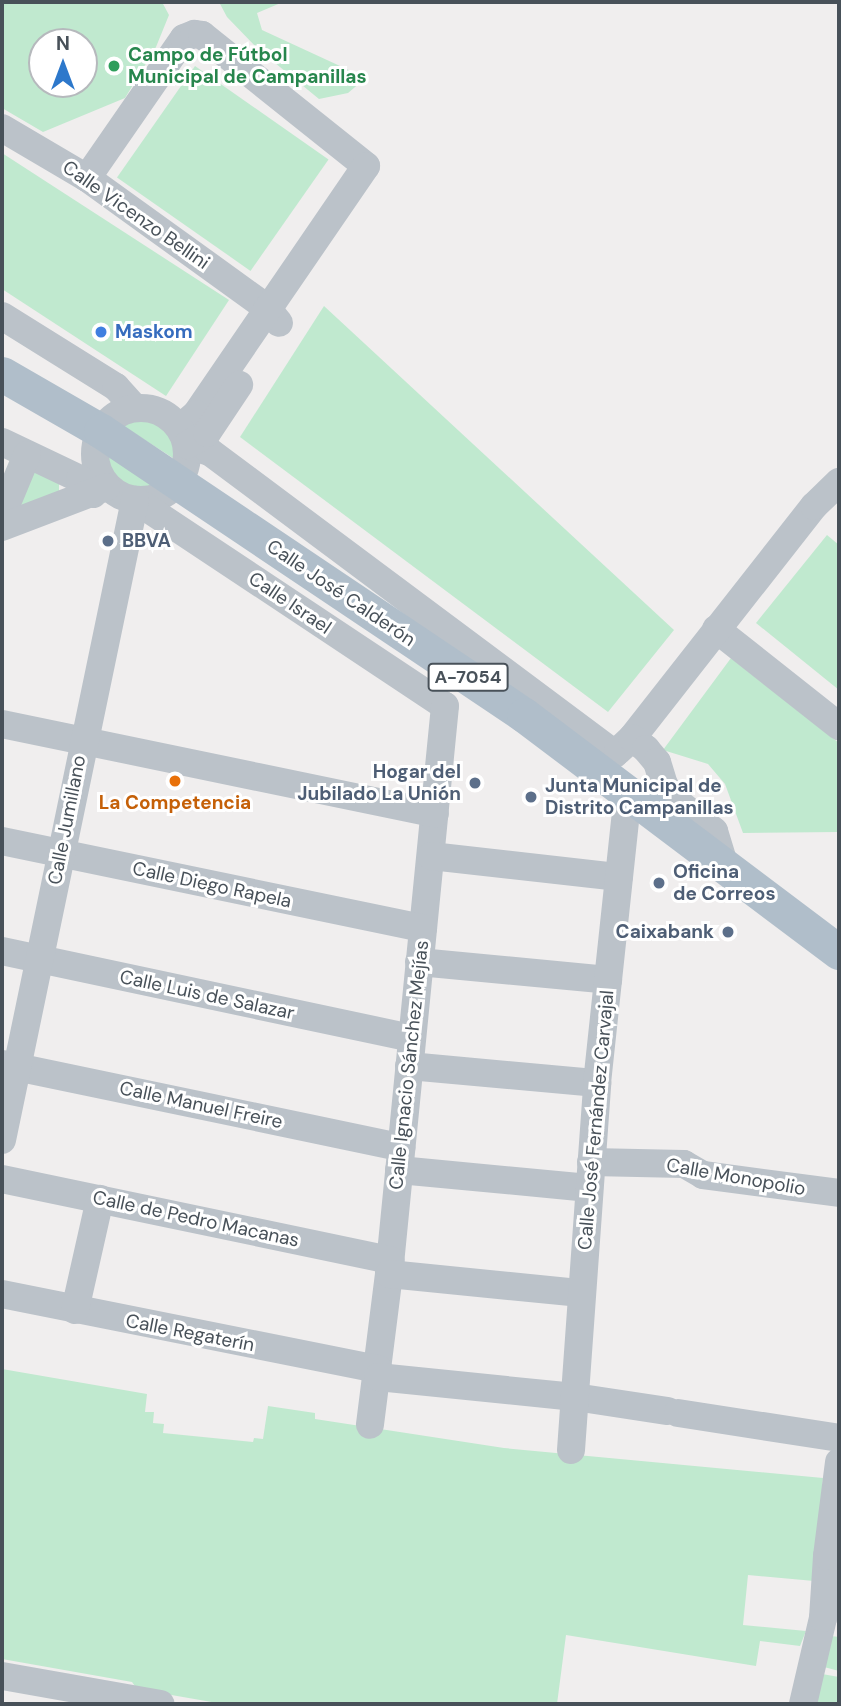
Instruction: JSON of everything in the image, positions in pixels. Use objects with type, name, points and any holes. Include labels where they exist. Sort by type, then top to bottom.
[{"type":"main road","name":"Calle José Calderón","points":[[2,374],[101,431],[524,715],[619,764],[724,863],[839,952]]},
{"type":"street","points":[[87,177],[184,38],[194,34],[202,35],[366,166],[267,308],[280,324],[207,433],[183,437],[184,472],[177,484],[158,497],[135,500]]},
{"type":"street","name":"Calle Vicenzo Bellini","points":[[2,128],[87,177],[267,308]]},
{"type":"street","points":[[2,316],[116,387],[135,408],[121,412],[101,431],[95,445],[100,490]]},
{"type":"street","name":"Calle José Calderón","points":[[135,408],[162,413],[183,437],[210,452],[619,764]]},
{"type":"street","points":[[2,442],[100,490]]},
{"type":"street","points":[[2,515],[27,455]]},
{"type":"street","points":[[619,764],[716,629],[814,506],[838,485]]},
{"type":"street","points":[[2,527],[100,490]]},
{"type":"street","name":"Calle Israel","points":[[100,490],[135,500],[445,706]]},
{"type":"street","name":"Calle Jumillano","points":[[2,1140],[9,1066],[40,958],[83,740],[135,500]]},
{"type":"street","points":[[716,629],[839,726]]},
{"type":"street","name":"Calle Ignacio Sánchez Mejías","points":[[370,1425],[390,1267],[445,706]]},
{"type":"street","points":[[2,724],[435,814]]},
{"type":"street","points":[[619,764],[657,762],[663,785],[675,800],[714,831],[724,863]]},
{"type":"street","name":"Calle José Fernández Carvajal","points":[[571,1450],[597,1083],[619,877],[619,764]]},
{"type":"street","name":"Calle Diego Rapela","points":[[2,841],[423,928]]},
{"type":"street","points":[[431,856],[619,877]]},
{"type":"street","name":"Calle Luis de Salazar","points":[[2,951],[412,1038]]},
{"type":"street","points":[[419,962],[608,980]]},
{"type":"street","name":"Calle Manuel Freire","points":[[9,1066],[400,1158],[590,1175]]},
{"type":"street","points":[[409,1066],[597,1083]]},
{"type":"street","name":"Calle Monopolio","points":[[590,1175],[684,1164],[703,1175],[839,1194]]},
{"type":"street","name":"Calle de Pedro Macanas","points":[[2,1179],[100,1199],[390,1267],[581,1293]]},
{"type":"street","points":[[75,1310],[100,1199]]},
{"type":"street","name":"Calle Regaterín","points":[[2,1294],[378,1373],[575,1397],[839,1438]]},
{"type":"street","points":[[803,1704],[819,1645],[839,1462]]},
{"type":"street","points":[[2,1676],[161,1704]]},
{"type":"green space","name":"Campo de Fútbol Municipal de Campanillas","points":[[2,2],[162,2],[169,15],[156,47],[125,98],[43,132],[2,108]]},
{"type":"green space","points":[[219,2],[283,2],[257,13],[262,30],[353,72],[361,82],[348,93],[319,99],[258,49],[227,17]]},
{"type":"green space","points":[[195,66],[329,159],[251,271],[117,177]]},
{"type":"green space","points":[[2,153],[229,300],[166,396],[2,289]]},
{"type":"green space","points":[[324,306],[674,630],[608,712],[240,437]]},
{"type":"green space","points":[[143,415],[159,419],[169,427],[179,452],[176,460],[120,424],[128,417]]},
{"type":"green space","points":[[109,451],[159,481],[154,490],[139,492],[120,487],[107,472],[105,461]]},
{"type":"green space","points":[[29,469],[59,483],[59,495],[18,511]]},
{"type":"green space","points":[[827,535],[839,545],[839,690],[756,623]]},
{"type":"green space","points":[[731,658],[839,743],[839,832],[743,833],[725,784],[708,764],[663,750]]},
{"type":"green space","points":[[2,1369],[147,1394],[145,1412],[154,1412],[153,1423],[164,1424],[163,1433],[253,1442],[254,1438],[263,1439],[268,1406],[315,1413],[315,1419],[504,1448],[823,1478],[814,1581],[748,1575],[743,1625],[806,1631],[800,1646],[760,1641],[756,1666],[566,1635],[557,1704],[223,1704],[137,1689],[132,1682],[2,1659]]},
{"type":"green space","points":[[831,1636],[839,1637],[839,1671],[824,1667]]},
{"type":"green space","points":[[822,1674],[839,1677],[839,1704],[814,1704]]},
{"type":"place","name":"Campo de Fútbol Municipal de Campanillas","points":[[114,66]]},
{"type":"place","name":"Maskom","points":[[101,332]]},
{"type":"place","name":"BBVA","points":[[108,541]]},
{"type":"place","name":"La Competencia","points":[[175,781]]},
{"type":"place","name":"Hogar del Jubilado La Unión","points":[[475,783]]},
{"type":"place","name":"Junta Municipal de Distrito Campanillas","points":[[531,797]]},
{"type":"place","name":"Oficina de Correos","points":[[659,883]]},
{"type":"place","name":"Caixabank","points":[[728,932]]}]
